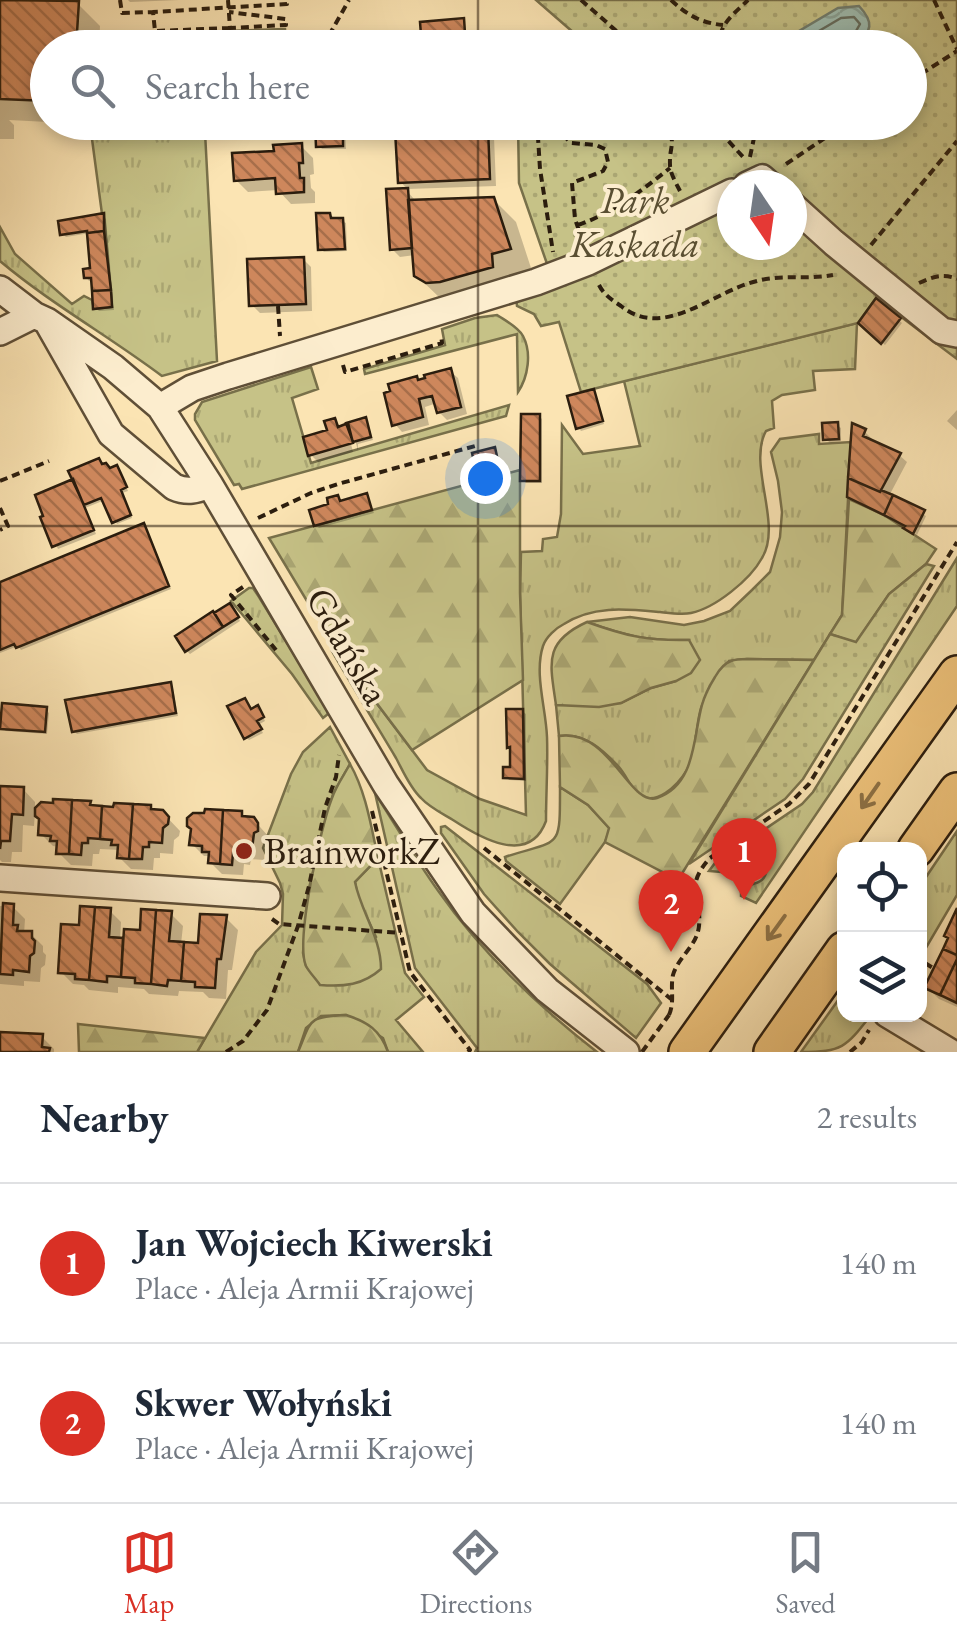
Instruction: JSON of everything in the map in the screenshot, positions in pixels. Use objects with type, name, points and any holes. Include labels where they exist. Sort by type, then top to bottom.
[{"type":"highway","points":[[695,1041],[957,674]]},
{"type":"highway","points":[[922,842],[957,791]]},
{"type":"highway","points":[[772,1052],[837,960]]},
{"type":"street","points":[[160,407],[192,388],[546,278],[588,262],[717,199]]},
{"type":"street","points":[[807,218],[942,331],[957,334]]},
{"type":"street","name":"Gdańska","points":[[0,289],[114,367],[160,407],[386,785],[472,913],[547,990],[626,1052]]},
{"type":"street","points":[[0,332],[40,318],[110,434],[174,487],[184,492],[210,485]]},
{"type":"street","points":[[0,878],[267,896]]},
{"type":"street","points":[[879,1022],[950,1052]]},
{"type":"path","points":[[120,0],[122,14],[229,10],[287,4],[286,0]]},
{"type":"path","points":[[228,0],[230,28]]},
{"type":"path","points":[[331,30],[349,0]]},
{"type":"path","points":[[581,0],[615,30]]},
{"type":"path","points":[[671,0],[703,23],[723,25]]},
{"type":"path","points":[[721,30],[748,0]]},
{"type":"path","points":[[927,70],[957,50],[934,0]]},
{"type":"path","points":[[179,30],[286,25],[286,19],[229,10]]},
{"type":"path","points":[[153,12],[154,30]]},
{"type":"path","points":[[539,140],[546,278]]},
{"type":"path","points":[[568,140],[596,145],[605,150],[608,162],[603,171],[572,184],[588,262],[603,292],[632,315],[662,319],[747,283],[772,277],[806,279],[842,273],[857,261],[957,141]]},
{"type":"path","points":[[673,140],[670,168],[689,213]]},
{"type":"path","points":[[726,140],[750,170]]},
{"type":"path","points":[[754,140],[756,170]]},
{"type":"path","points":[[770,170],[819,140]]},
{"type":"path","points":[[578,226],[600,218],[670,168]]},
{"type":"path","points":[[908,303],[909,292],[934,276],[957,279]]},
{"type":"path","points":[[278,306],[281,346]]},
{"type":"path","points":[[258,518],[311,492],[475,446]]},
{"type":"path","points":[[0,481],[49,461]]},
{"type":"path","points":[[0,508],[8,526],[0,530]]},
{"type":"path","points":[[642,1052],[669,1015],[673,974],[697,936],[700,925],[694,887],[702,867],[789,804],[809,784],[957,542]]},
{"type":"path","points":[[226,1052],[243,1041],[267,1010],[298,926],[325,808],[336,778],[339,751]]},
{"type":"path","points":[[371,810],[410,972],[468,1052]]},
{"type":"path","points":[[484,848],[673,1000]]},
{"type":"path","points":[[279,924],[401,933]]},
{"type":"path","points":[[927,964],[934,968]]},
{"type":"path","points":[[850,1052],[879,1022]]},
{"type":"green space","name":"Park Kaskada","points":[[536,0],[957,0],[957,359],[876,298],[858,323],[581,392],[559,322],[541,326],[534,314],[517,306],[516,298],[554,284],[519,183],[518,140],[927,140],[927,30],[571,30]]},
{"type":"green space","points":[[92,140],[205,140],[217,361],[162,376],[0,261],[0,227],[15,254],[72,304],[84,296],[92,300],[94,309],[112,307]]},
{"type":"green space","points":[[497,315],[518,330],[526,343],[528,365],[518,392],[517,334],[365,374],[364,369],[445,345],[442,329]]},
{"type":"green space","points":[[857,323],[855,369],[813,371],[815,390],[782,395],[772,401],[774,428],[766,431],[760,460],[769,529],[762,558],[749,575],[721,599],[691,613],[598,611],[575,618],[546,639],[540,668],[547,737],[546,821],[538,835],[528,843],[516,845],[489,840],[424,801],[410,784],[332,651],[342,646],[363,685],[427,770],[480,799],[526,815],[521,552],[542,551],[543,539],[557,537],[562,425],[583,454],[640,446],[624,381]]},
{"type":"green space","points":[[311,367],[318,389],[292,398],[311,463],[509,405],[506,416],[242,489],[239,484],[234,485],[195,420],[202,402]]},
{"type":"green space","points":[[819,434],[819,444],[851,442],[842,615],[814,660],[729,661],[703,702],[687,770],[665,793],[644,797],[600,749],[577,737],[559,736],[556,705],[621,703],[676,681],[689,640],[637,637],[587,622],[630,617],[684,625],[730,611],[770,572],[780,537],[782,512],[771,452],[780,439]]},
{"type":"green space","points":[[520,470],[523,680],[412,750],[363,685],[342,646],[310,606],[269,538]]},
{"type":"green space","points":[[849,499],[884,515],[936,549],[926,564],[889,594],[856,643],[830,634],[842,615]]},
{"type":"green space","points":[[957,558],[957,606],[756,903],[741,896],[744,889],[764,878],[767,869],[762,861],[751,856],[733,865],[732,873],[709,871],[813,792]]},
{"type":"green space","points":[[926,564],[934,566],[803,779],[785,799],[689,864],[830,634],[856,642],[889,594]]},
{"type":"green space","points":[[249,588],[259,597],[327,708],[328,714],[323,718],[231,601]]},
{"type":"green space","points":[[587,622],[637,637],[689,640],[700,660],[691,673],[621,703],[599,707],[556,705],[552,666],[556,646]]},
{"type":"green space","points":[[737,659],[814,660],[678,880],[605,842],[609,828],[588,805],[560,787],[559,736],[577,737],[592,744],[647,798],[670,792],[691,759],[703,701],[722,667]]},
{"type":"green space","points":[[330,727],[350,764],[333,794],[308,892],[303,953],[306,966],[321,984],[376,937],[355,882],[378,858],[405,973],[424,997],[396,1020],[423,1052],[388,1052],[383,1038],[346,1015],[321,1016],[306,1028],[298,1052],[197,1052],[256,952],[282,925],[283,894],[263,848],[303,752]]},
{"type":"green space","points":[[350,764],[364,798],[378,858],[355,882],[378,946],[381,969],[353,984],[320,985],[306,966],[306,909],[327,812]]},
{"type":"green space","points":[[560,787],[588,805],[610,829],[605,842],[560,904],[505,857],[554,839],[559,822]]},
{"type":"green space","points":[[375,793],[431,880],[492,957],[597,1052],[475,1052],[477,1048],[415,968]]},
{"type":"green space","points":[[445,826],[647,984],[661,1003],[636,1038],[518,932],[484,894],[441,833]]},
{"type":"green space","points":[[957,831],[957,895],[927,946],[927,932],[927,876]]},
{"type":"green space","points":[[837,1002],[837,1022],[865,1022],[842,1046],[801,1052]]},
{"type":"green space","points":[[346,1015],[372,1028],[388,1052],[298,1052],[313,1022]]},
{"type":"green space","points":[[78,1024],[205,1038],[197,1052],[79,1052]]},
{"type":"water","points":[[859,6],[867,17],[867,30],[801,30],[838,8]]},
{"type":"building","points":[[0,0],[79,1],[77,30],[30,30],[30,100],[0,99]]},
{"type":"building","points":[[464,18],[465,30],[421,30],[420,22]]},
{"type":"building","points":[[316,140],[343,140],[343,146],[316,147]]},
{"type":"building","points":[[396,140],[488,140],[490,179],[398,183]]},
{"type":"building","points":[[302,143],[303,163],[299,163],[304,192],[276,194],[275,178],[234,181],[232,153],[274,151],[273,145]]},
{"type":"building","points":[[408,188],[412,248],[390,250],[386,189]]},
{"type":"building","points":[[494,197],[511,249],[492,254],[493,267],[440,282],[426,283],[414,276],[408,200]]},
{"type":"building","points":[[104,213],[104,231],[60,235],[58,221]]},
{"type":"building","points":[[316,213],[343,218],[345,249],[318,250]]},
{"type":"building","points":[[104,231],[111,290],[92,291],[91,278],[84,278],[83,269],[90,268],[87,233]]},
{"type":"building","points":[[304,257],[306,304],[249,306],[247,259]]},
{"type":"building","points":[[111,290],[112,307],[93,309],[92,291]]},
{"type":"building","points":[[876,298],[901,318],[881,344],[858,323]]},
{"type":"building","points":[[451,368],[461,407],[437,413],[432,396],[419,399],[423,417],[392,426],[384,393],[390,391],[388,384],[417,376],[418,380]]},
{"type":"building","points":[[594,389],[603,421],[576,429],[567,396]]},
{"type":"building","points":[[521,414],[540,414],[540,481],[520,481]]},
{"type":"building","points":[[366,417],[371,437],[353,442],[346,423]]},
{"type":"building","points":[[335,418],[338,427],[348,423],[353,443],[308,456],[303,437],[327,430],[324,421]]},
{"type":"building","points":[[838,422],[839,439],[823,440],[822,423]]},
{"type":"building","points":[[852,423],[866,429],[863,436],[901,453],[880,492],[848,478]]},
{"type":"building","points":[[495,447],[501,475],[478,480],[472,453]]},
{"type":"building","points":[[99,458],[110,468],[117,465],[127,487],[121,490],[131,515],[112,523],[101,498],[84,505],[68,471]]},
{"type":"building","points":[[848,478],[893,495],[884,515],[847,497]]},
{"type":"building","points":[[73,479],[94,530],[52,547],[35,495]]},
{"type":"building","points":[[367,493],[372,510],[314,526],[309,510],[328,504],[327,498],[338,495],[340,501]]},
{"type":"building","points":[[893,495],[925,510],[913,534],[884,515]]},
{"type":"building","points":[[144,523],[169,586],[16,648],[14,644],[0,650],[0,582]]},
{"type":"building","points":[[230,603],[239,617],[223,627],[214,613]]},
{"type":"building","points":[[213,611],[223,627],[185,652],[175,636]]},
{"type":"building","points":[[171,682],[176,713],[72,732],[65,700]]},
{"type":"building","points":[[245,698],[251,709],[258,705],[264,717],[257,721],[262,729],[244,739],[227,706]]},
{"type":"building","points":[[2,703],[47,707],[45,732],[0,729]]},
{"type":"building","points":[[506,709],[523,709],[524,779],[503,778],[503,767],[510,767]]},
{"type":"building","points":[[0,786],[24,787],[23,815],[12,814],[10,841],[1,841],[0,849]]},
{"type":"building","points":[[53,799],[72,800],[69,854],[56,854],[57,841],[38,835],[35,808],[41,802],[53,803]]},
{"type":"building","points":[[72,800],[102,806],[100,839],[88,838],[88,843],[82,843],[81,855],[69,854]]},
{"type":"building","points":[[114,803],[133,804],[129,859],[117,858],[118,845],[111,845],[112,840],[100,839],[102,806],[113,807]]},
{"type":"building","points":[[133,804],[151,805],[151,809],[163,810],[169,817],[162,843],[149,842],[149,847],[143,847],[142,859],[129,859]]},
{"type":"building","points":[[205,809],[223,810],[220,864],[208,863],[209,852],[202,852],[202,846],[189,845],[191,829],[187,818],[193,813],[204,813]]},
{"type":"building","points":[[223,810],[242,811],[242,816],[254,817],[258,823],[252,849],[240,848],[239,854],[233,853],[232,865],[220,864]]},
{"type":"building","points":[[3,903],[14,904],[13,925],[18,925],[17,931],[32,931],[35,941],[29,972],[13,970],[13,975],[0,974]]},
{"type":"building","points":[[80,906],[95,907],[89,980],[58,973],[61,924],[79,925]]},
{"type":"building","points":[[95,907],[111,908],[109,937],[123,938],[121,977],[107,976],[107,982],[89,980]]},
{"type":"building","points":[[957,908],[957,955],[943,949],[948,938],[944,936]]},
{"type":"building","points":[[141,909],[156,910],[151,984],[121,977],[124,929],[140,930]]},
{"type":"building","points":[[156,910],[172,911],[169,941],[184,942],[181,981],[168,980],[167,986],[151,984]]},
{"type":"building","points":[[200,914],[227,915],[215,988],[195,987],[195,982],[181,981],[184,942],[198,943]]},
{"type":"building","points":[[943,949],[957,955],[940,995],[927,989]]},
{"type":"building","points":[[957,959],[957,1003],[940,995]]},
{"type":"building","points":[[0,1032],[43,1034],[42,1047],[50,1048],[49,1052],[0,1052]]},
{"type":"place","name":"BrainworkZ","points":[[244,851]]},
{"type":"place","name":"Jan Wojciech Kiwerski","points":[[744,900]]},
{"type":"place","name":"Skwer Wołyński","points":[[671,952]]}]
